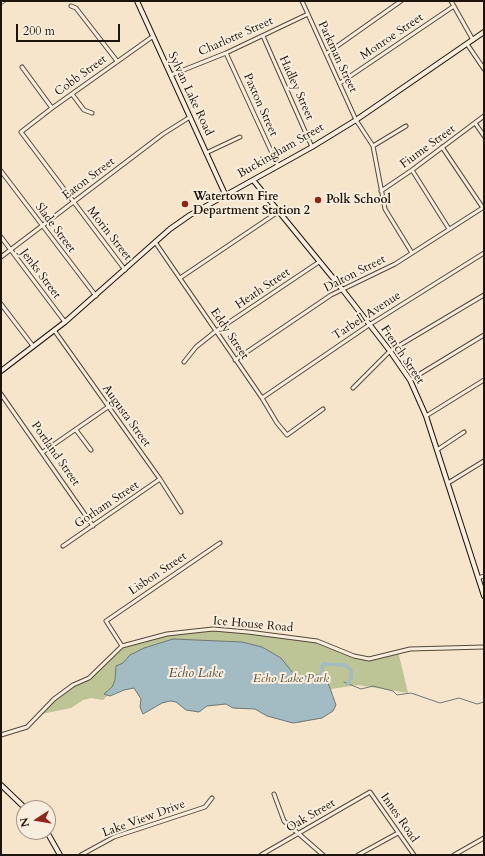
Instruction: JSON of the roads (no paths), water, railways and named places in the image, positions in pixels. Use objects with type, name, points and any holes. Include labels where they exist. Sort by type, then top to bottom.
[{"type":"main road","name":"Sylvan Lake Road","points":[[139,1],[152,37],[225,194]]},
{"type":"main road","name":"Buckingham Street","points":[[1,371],[96,296],[155,242],[190,216],[225,194],[312,147],[356,120],[484,32]]},
{"type":"main road","name":"French Street","points":[[253,180],[342,289],[390,351],[410,380],[426,416],[484,596]]},
{"type":"main road","points":[[1,785],[17,800]]},
{"type":"main road","points":[[51,840],[60,855]]},
{"type":"street","name":"Parkman Street","points":[[302,1],[356,120],[374,146]]},
{"type":"street","points":[[326,54],[402,1]]},
{"type":"street","points":[[451,1],[473,40]]},
{"type":"street","points":[[71,6],[76,8],[117,61]]},
{"type":"street","name":"Monroe Street","points":[[340,83],[454,6]]},
{"type":"street","name":"Charlotte Street","points":[[171,76],[263,36],[308,14]]},
{"type":"street","name":"Hadley Street","points":[[263,36],[312,147]]},
{"type":"street","name":"Cobb Street","points":[[21,132],[52,108],[152,37]]},
{"type":"street","points":[[467,44],[484,69]]},
{"type":"street","name":"Paxton Street","points":[[226,52],[278,166]]},
{"type":"street","points":[[22,67],[52,108]]},
{"type":"street","points":[[72,94],[84,110],[92,113]]},
{"type":"street","name":"Fiume Street","points":[[381,191],[412,170],[442,146],[484,116]]},
{"type":"street","name":"Eaton Street","points":[[1,257],[163,134],[190,117]]},
{"type":"street","points":[[476,123],[484,136]]},
{"type":"street","points":[[406,126],[374,146],[384,209],[412,253]]},
{"type":"street","name":"Morin Street","points":[[21,132],[73,203],[125,270]]},
{"type":"street","points":[[206,153],[240,137]]},
{"type":"street","points":[[442,146],[483,208]]},
{"type":"street","points":[[412,170],[448,229]]},
{"type":"street","name":"Slade Street","points":[[1,171],[96,296]]},
{"type":"street","name":"Dalton Street","points":[[235,360],[331,295],[395,264],[483,208]]},
{"type":"street","points":[[180,278],[278,212]]},
{"type":"street","name":"Jenks Street","points":[[1,238],[64,322]]},
{"type":"street","name":"Eddy Street","points":[[155,242],[262,398],[277,423],[287,435],[322,409]]},
{"type":"street","name":"Tarbell Avenue","points":[[262,398],[370,325],[484,253]]},
{"type":"street","name":"Heath Street","points":[[184,362],[196,347],[216,331],[319,262]]},
{"type":"street","points":[[353,388],[390,351],[484,295]]},
{"type":"street","points":[[1,304],[33,346]]},
{"type":"street","name":"Augusta Street","points":[[54,330],[182,512]]},
{"type":"street","points":[[410,380],[484,335]]},
{"type":"street","points":[[426,416],[484,380]]},
{"type":"street","name":"Portland Street","points":[[1,394],[43,452],[93,526]]},
{"type":"street","points":[[43,452],[108,407]]},
{"type":"street","points":[[76,430],[91,450]]},
{"type":"street","points":[[437,450],[464,432]]},
{"type":"street","points":[[448,483],[484,461]]},
{"type":"street","name":"Gorham Street","points":[[63,546],[160,479]]},
{"type":"street","name":"Lisbon Street","points":[[122,646],[106,621],[220,543]]},
{"type":"street","points":[[478,578],[484,576]]},
{"type":"street","name":"Ice House Road","points":[[1,735],[27,727],[54,699],[73,685],[89,678],[122,646],[167,634],[213,629],[317,641],[354,656],[369,659],[410,649],[484,647]]},
{"type":"street","name":"Innes Road","points":[[370,792],[414,855]]},
{"type":"street","name":"Oak Street","points":[[261,855],[370,792]]},
{"type":"street","points":[[274,794],[281,816],[298,834],[323,855]]},
{"type":"street","name":"Lake View Drive","points":[[81,855],[114,837],[205,807],[212,798]]},
{"type":"street","points":[[358,855],[398,833]]},
{"type":"street","points":[[454,855],[484,838]]},
{"type":"water","name":"Echo Lake","points":[[173,639],[242,642],[262,647],[281,658],[293,673],[300,677],[318,675],[327,680],[336,705],[333,711],[322,718],[293,723],[267,716],[255,709],[233,708],[226,704],[207,706],[199,712],[186,710],[176,702],[170,701],[162,703],[143,714],[140,707],[141,699],[134,688],[124,690],[110,696],[104,694],[112,687],[115,680],[116,666],[123,663],[130,655],[144,648]]},
{"type":"waterway","points":[[1,5],[7,1]]},
{"type":"waterway","points":[[320,677],[323,664],[345,665],[351,670],[351,678],[348,684]]},
{"type":"waterway","points":[[344,682],[361,689],[373,686],[393,691],[397,695],[411,693],[440,703],[459,698],[477,704],[484,702]]},
{"type":"place","name":"Polk School","points":[[318,200]]},
{"type":"place","name":"Watertown Fire Department Station 2","points":[[185,204]]},
{"type":"park label","name":"Echo Lake Park","points":[[291,679]]}]
